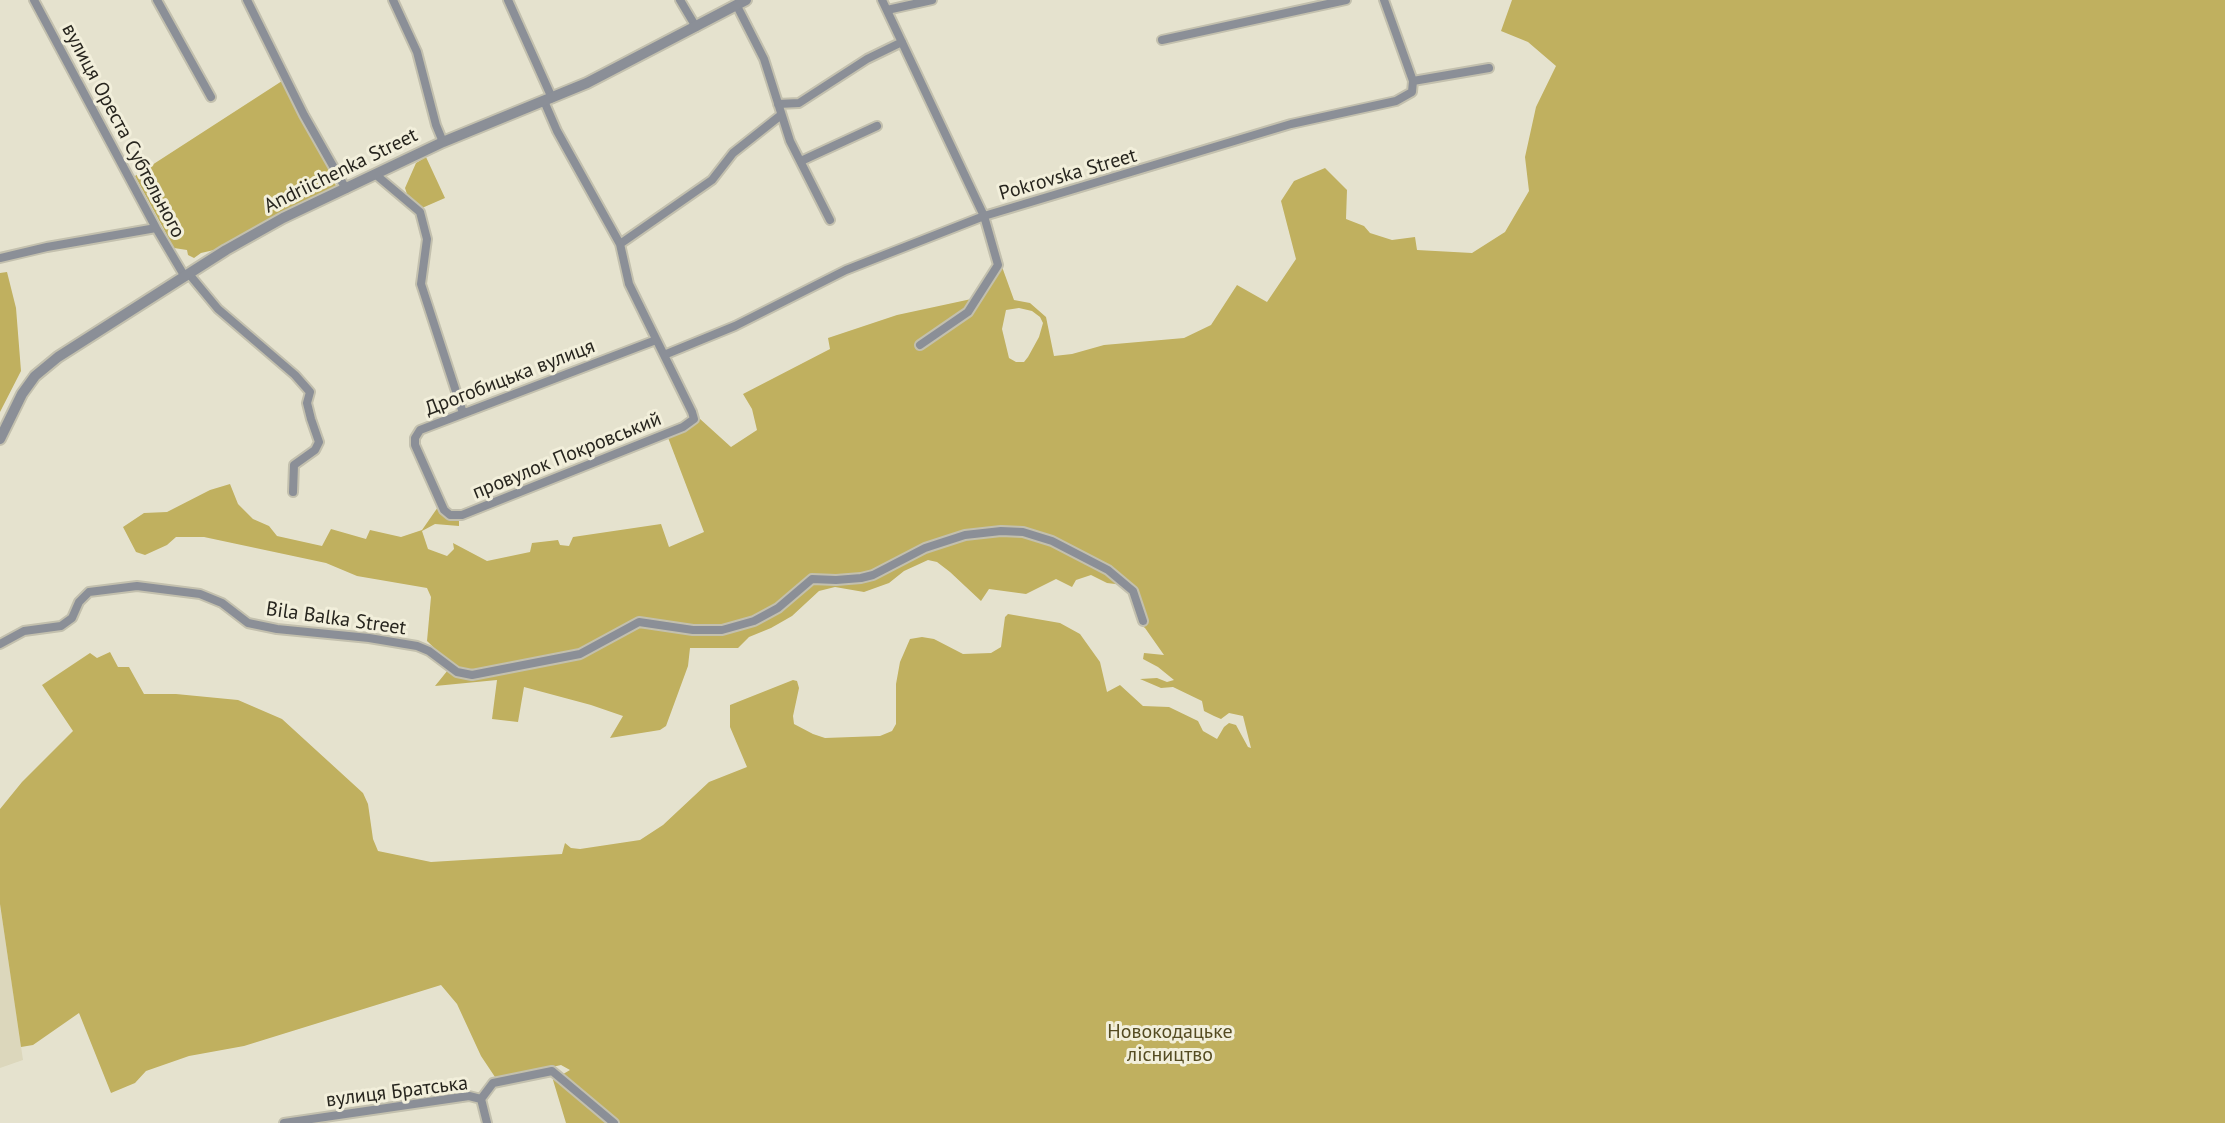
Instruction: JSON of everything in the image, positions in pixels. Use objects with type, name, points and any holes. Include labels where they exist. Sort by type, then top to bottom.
[{"type":"street","name":"вулиця Ореста Субтельного","points":[[34,0],[156,228],[187,275],[218,309],[295,375],[310,392],[307,403],[319,442],[315,450],[294,465],[293,492]]},
{"type":"street","points":[[157,0],[211,97]]},
{"type":"street","points":[[247,0],[304,115],[346,189]]},
{"type":"street","points":[[393,0],[417,52],[443,142]]},
{"type":"street","points":[[508,0],[548,100],[557,131],[620,244],[629,284],[664,355]]},
{"type":"street","points":[[680,0],[696,27]]},
{"type":"street","points":[[882,0],[984,216],[998,265],[968,312],[920,345]]},
{"type":"street","points":[[887,10],[932,0]]},
{"type":"street","points":[[1162,40],[1346,0]]},
{"type":"street","points":[[1384,0],[1413,81]]},
{"type":"street","points":[[742,3],[781,115],[830,220]]},
{"type":"street","name":"Andriichenka Street","points":[[0,439],[22,394],[35,376],[69,349],[226,250],[283,218],[443,142],[548,100],[742,3]]},
{"type":"street","points":[[778,104],[799,103],[867,59],[902,42]]},
{"type":"street","name":"Pokrovska Street","points":[[664,355],[735,326],[846,270],[984,216],[1291,124],[1396,101],[1412,92],[1413,81],[1489,68]]},
{"type":"street","points":[[620,244],[712,180],[733,153],[781,115]]},
{"type":"street","points":[[801,161],[877,126]]},
{"type":"street","points":[[375,174],[420,212],[427,239],[421,284],[463,413]]},
{"type":"street","points":[[0,258],[156,228]]},
{"type":"street","name":"Дрогобицька вулиця","points":[[450,515],[438,502],[415,445],[420,430],[656,340]]},
{"type":"street","name":"провулок Покровський","points":[[450,515],[462,515],[683,427],[694,419],[664,355]]},
{"type":"street","name":"Bila Balka Street","points":[[0,644],[24,631],[61,626],[74,615],[79,602],[89,592],[137,586],[200,594],[222,603],[248,623],[417,646],[457,672],[472,675],[580,654],[639,622],[693,630],[722,630],[754,621],[778,608],[812,579],[836,580],[873,575],[925,548],[965,535],[1001,531],[1023,532],[1052,541],[1108,570],[1133,591],[1143,621]]},
{"type":"street","name":"вулиця Братська","points":[[284,1123],[469,1096],[481,1099],[493,1083],[552,1071],[614,1123]]},
{"type":"street","points":[[481,1099],[487,1123]]},
{"type":"shaded area","points":[[0,904],[23,1060],[0,1068]]},
{"type":"green space","name":"Новокодацьке лісництво","points":[[1512,0],[2225,0],[2225,1123],[566,1123],[553,1080],[570,1070],[561,1065],[497,1080],[481,1056],[457,1004],[441,985],[244,1046],[189,1056],[146,1071],[135,1083],[111,1093],[79,1013],[33,1045],[21,1047],[0,904],[0,809],[73,731],[42,685],[90,653],[97,658],[110,652],[118,667],[129,667],[144,694],[238,700],[282,719],[363,793],[378,851],[431,862],[562,854],[565,843],[571,848],[580,849],[640,840],[663,825],[709,782],[747,767],[730,727],[730,705],[793,680],[797,681],[799,688],[794,724],[825,738],[880,736],[892,731],[896,724],[896,684],[900,662],[910,639],[934,639],[963,654],[991,653],[1001,647],[1008,614],[1060,623],[1080,634],[1100,662],[1107,692],[1120,685],[1143,706],[1169,707],[1198,721],[1203,731],[1217,739],[1229,723],[1236,725],[1251,748],[1243,716],[1229,713],[1221,719],[1204,711],[1202,701],[1173,687],[1161,688],[1140,679],[1174,680],[1143,659],[1144,653],[1164,655],[1139,624],[1140,617],[1131,593],[1123,585],[1107,583],[1091,575],[1076,580],[1072,587],[1056,579],[1026,594],[989,589],[981,601],[950,572],[937,562],[928,560],[904,571],[889,583],[864,592],[835,587],[819,591],[792,616],[749,637],[738,648],[690,648],[688,666],[666,726],[660,730],[610,738],[623,716],[591,705],[524,687],[518,722],[492,719],[497,680],[435,686],[452,665],[427,641],[431,597],[427,588],[357,576],[326,563],[204,537],[176,537],[145,555],[136,552],[123,527],[144,513],[167,512],[210,490],[230,484],[238,504],[253,519],[269,526],[277,536],[322,546],[331,529],[366,539],[370,530],[401,537],[422,530],[438,507],[443,515],[459,519],[459,526],[435,524],[422,531],[428,549],[447,556],[454,549],[453,543],[487,561],[530,552],[532,543],[558,540],[560,545],[569,546],[573,537],[661,524],[669,547],[704,532],[667,435],[686,429],[699,418],[731,447],[757,430],[752,409],[743,394],[830,349],[828,338],[897,315],[976,298],[1001,264],[1014,300],[1030,303],[1046,317],[1054,356],[1104,345],[1184,338],[1211,325],[1237,285],[1267,302],[1296,259],[1281,201],[1294,181],[1325,168],[1347,190],[1346,219],[1364,226],[1370,233],[1392,240],[1415,237],[1417,250],[1472,253],[1505,232],[1529,191],[1525,157],[1536,107],[1556,66],[1528,42],[1501,31]],"holes":[[[1019,308],[1032,311],[1043,323],[1039,337],[1024,362],[1016,362],[1009,358],[1002,329],[1006,310]]]},
{"type":"green space","points":[[282,81],[334,177],[336,187],[194,258],[188,255],[187,250],[174,248],[135,176]]},
{"type":"green space","points":[[426,157],[445,198],[422,208],[408,197],[405,188],[416,163]]},
{"type":"green space","points":[[7,272],[16,308],[21,371],[0,412],[0,273]]}]
